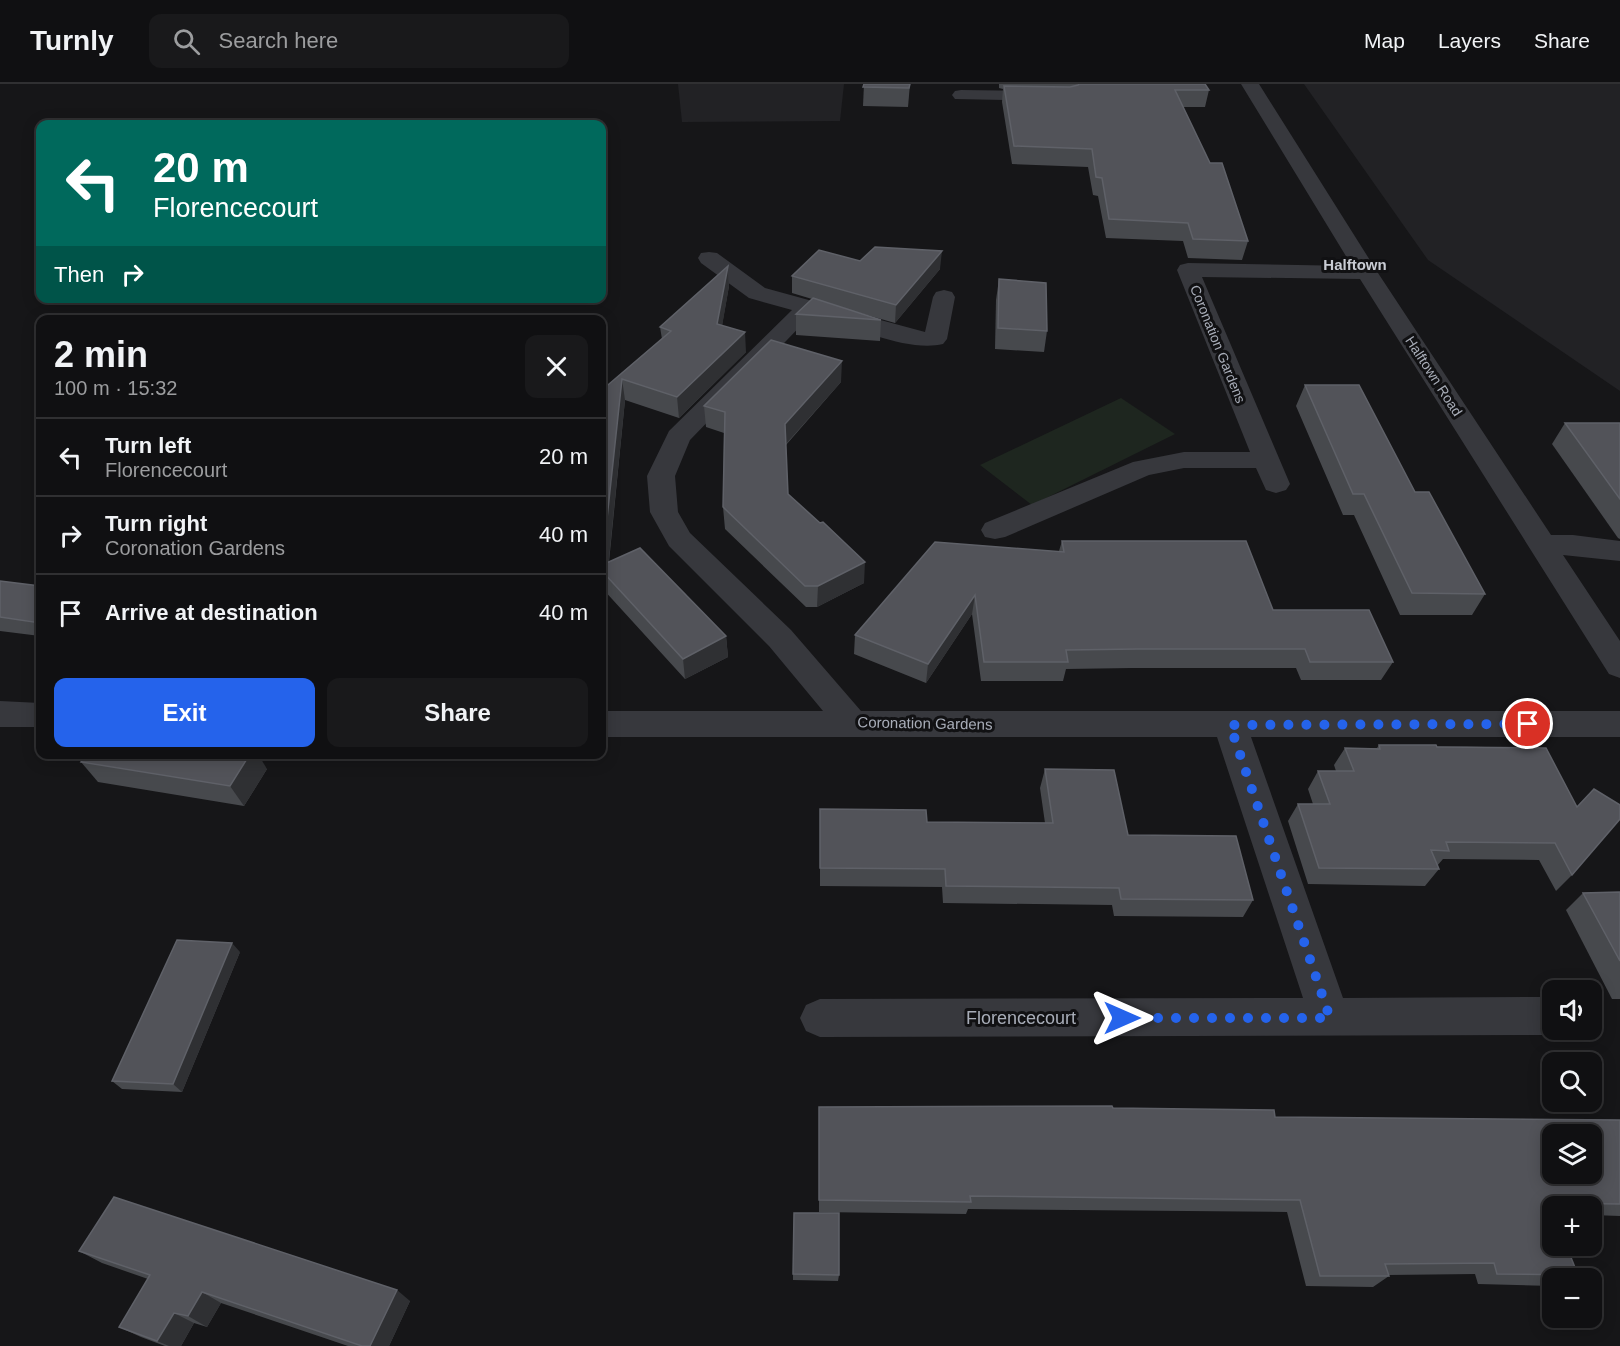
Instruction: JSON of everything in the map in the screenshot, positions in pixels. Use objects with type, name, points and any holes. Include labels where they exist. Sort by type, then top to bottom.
[{"type":"street","name":"Halftown Road","points":[[1250,84],[1367,273],[1620,666]]},
{"type":"street","points":[[963,115],[961,89],[1067,97]]},
{"type":"street","points":[[709,258],[757,293],[917,339],[935,339],[944,297]]},
{"type":"street","name":"Coronation Gardens","points":[[995,530],[1142,468],[1184,460],[1271,472],[1188,270],[1367,273]]},
{"type":"street","name":"Coronation Gardens","points":[[808,307],[678,437],[661,476],[664,512],[679,539],[780,638],[854,724],[1620,724]]},
{"type":"street","points":[[1543,545],[1573,545],[1620,551]]},
{"type":"street","points":[[0,714],[36,715]]},
{"type":"street","points":[[606,724],[854,724]]},
{"type":"street","points":[[1230,725],[1330,1018]]},
{"type":"street","name":"Florencecourt","points":[[820,1018],[1542,1016]]},
{"type":"shaded area","points":[[678,84],[844,84],[840,121],[682,122]]},
{"type":"shaded area","points":[[1304,84],[1620,84],[1620,391],[1428,260]]},
{"type":"shaded area","points":[[1121,398],[1175,434],[1032,505],[980,465]]},
{"type":"building","points":[[864,84],[910,84],[909,88],[863,87]]},
{"type":"building","points":[[1079,84],[1205,84],[1209,90],[1175,90],[1210,163],[1222,163],[1248,241],[1193,239],[1188,223],[1109,219],[1102,178],[1096,177],[1092,149],[1014,146],[1004,86],[1070,87]]},
{"type":"building","points":[[875,247],[942,251],[896,305],[792,276],[819,250],[860,261]]},
{"type":"building","points":[[728,266],[717,324],[745,332],[677,397],[622,379],[606,528],[606,387],[671,331],[660,327]]},
{"type":"building","points":[[999,279],[1046,283],[1047,331],[998,328]]},
{"type":"building","points":[[813,298],[881,320],[796,314]]},
{"type":"building","points":[[771,340],[842,361],[785,424],[788,494],[820,523],[823,522],[865,562],[818,586],[805,586],[723,507],[725,412],[704,406]]},
{"type":"building","points":[[1305,385],[1359,385],[1415,492],[1429,492],[1485,594],[1412,593],[1364,494],[1353,494]]},
{"type":"building","points":[[1565,423],[1620,423],[1620,499]]},
{"type":"building","points":[[1062,541],[1246,541],[1273,610],[1369,610],[1393,662],[1310,662],[1305,649],[1138,649],[1066,650],[1068,662],[984,662],[975,595],[928,664],[855,635],[935,542],[1064,552]]},
{"type":"building","points":[[640,548],[726,636],[683,659],[606,575],[606,563]]},
{"type":"building","points":[[0,581],[36,586],[36,622],[0,617]]},
{"type":"building","points":[[1379,745],[1546,748],[1577,807],[1594,789],[1620,805],[1620,819],[1572,875],[1555,843],[1446,842],[1449,851],[1431,850],[1439,869],[1319,868],[1298,804],[1330,804],[1318,771],[1354,771],[1345,748],[1380,749]]},
{"type":"building","points":[[83,759],[247,759],[230,786],[81,762]]},
{"type":"building","points":[[1045,769],[1114,770],[1128,835],[1236,836],[1253,900],[1121,899],[1119,888],[946,886],[945,869],[820,868],[820,809],[926,810],[927,822],[1053,823]]},
{"type":"building","points":[[1620,892],[1620,961],[1583,893]]},
{"type":"building","points":[[177,940],[232,943],[173,1084],[112,1081]]},
{"type":"building","points":[[1112,1106],[1113,1108],[1274,1110],[1275,1117],[1620,1120],[1620,1204],[1602,1204],[1602,1196],[1542,1196],[1542,1256],[1570,1256],[1575,1268],[1542,1268],[1542,1275],[1497,1274],[1494,1263],[1385,1264],[1389,1276],[1320,1276],[1300,1200],[970,1196],[971,1202],[819,1200],[819,1107]]},
{"type":"building","points":[[114,1197],[397,1290],[370,1346],[362,1346],[202,1292],[188,1316],[174,1313],[157,1341],[119,1327],[150,1275],[79,1251]]},
{"type":"building","points":[[794,1213],[839,1213],[839,1275],[793,1274]]},
{"type":"district","name":"Halftown","points":[[1355,264]]},
{"type":"route","points":[[1122,1018],[1330,1018],[1230,725],[1528,724]]}]
